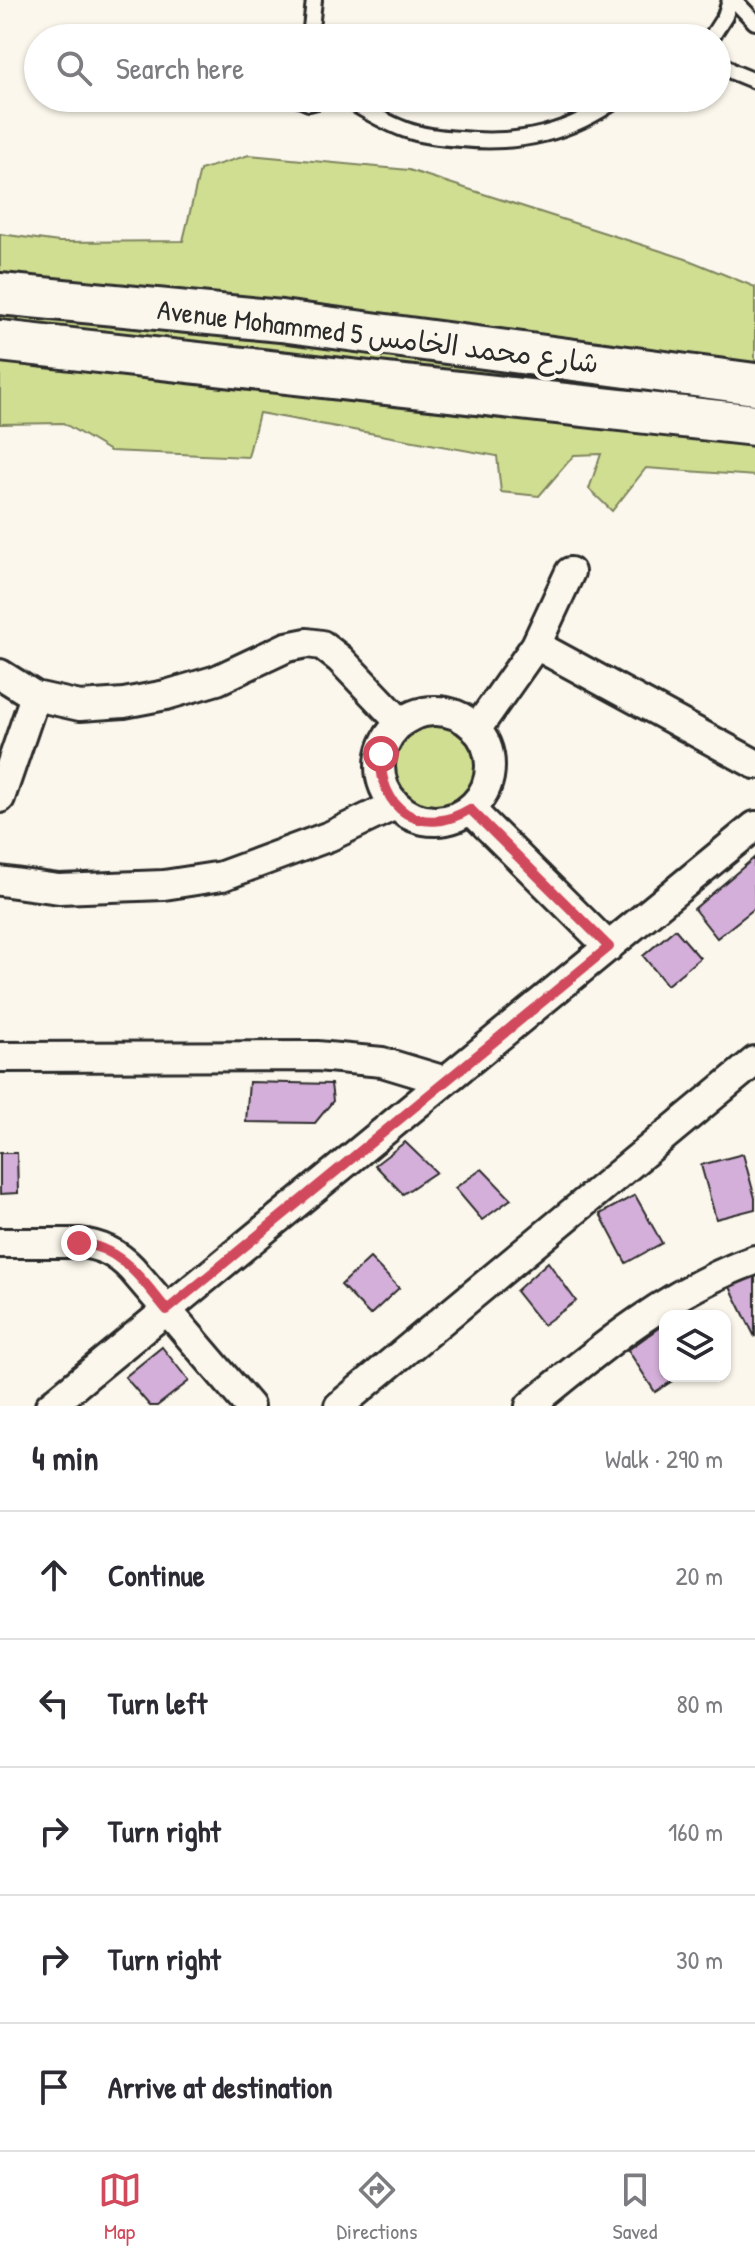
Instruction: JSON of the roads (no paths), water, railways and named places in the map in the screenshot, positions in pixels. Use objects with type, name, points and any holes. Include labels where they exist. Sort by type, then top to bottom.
[{"type":"main road","name":"Avenue Mohammed 5 شارع محمد الخامس","points":[[0,294],[281,321],[755,384]]},
{"type":"main road","name":"Avenue Mohammed 5 شارع محمد الخامس","points":[[0,341],[755,425]]},
{"type":"street","points":[[476,730],[536,645],[570,572]]},
{"type":"street","points":[[0,674],[35,696],[80,706],[124,703],[217,680],[287,647],[307,643],[322,645],[340,659],[401,723]]},
{"type":"street","points":[[536,645],[755,764]]},
{"type":"street","points":[[0,798],[35,696]]},
{"type":"street","points":[[448,713],[463,719],[476,730],[490,762],[482,796],[470,809],[456,817],[424,821],[408,815],[395,805],[385,790],[380,763],[388,736],[401,723],[415,715],[448,713]]},
{"type":"street","points":[[0,881],[59,889],[164,885],[222,876],[330,836],[395,805]]},
{"type":"street","points":[[470,809],[609,947]]},
{"type":"street","points":[[50,1406],[755,826]]},
{"type":"street","points":[[0,1057],[317,1056],[382,1062],[445,1081]]},
{"type":"street","points":[[339,1406],[755,1061]]},
{"type":"street","points":[[0,1243],[79,1243],[103,1247],[124,1260],[249,1406]]},
{"type":"street","points":[[530,1406],[614,1337],[653,1311],[714,1277],[755,1260]]},
{"type":"lane","points":[[311,24],[314,0]]},
{"type":"lane","points":[[720,24],[732,0],[755,22]]},
{"type":"lane","points":[[731,70],[755,81]]},
{"type":"lane","points":[[369,112],[409,131],[442,138],[496,143],[552,132],[596,112]]}]
